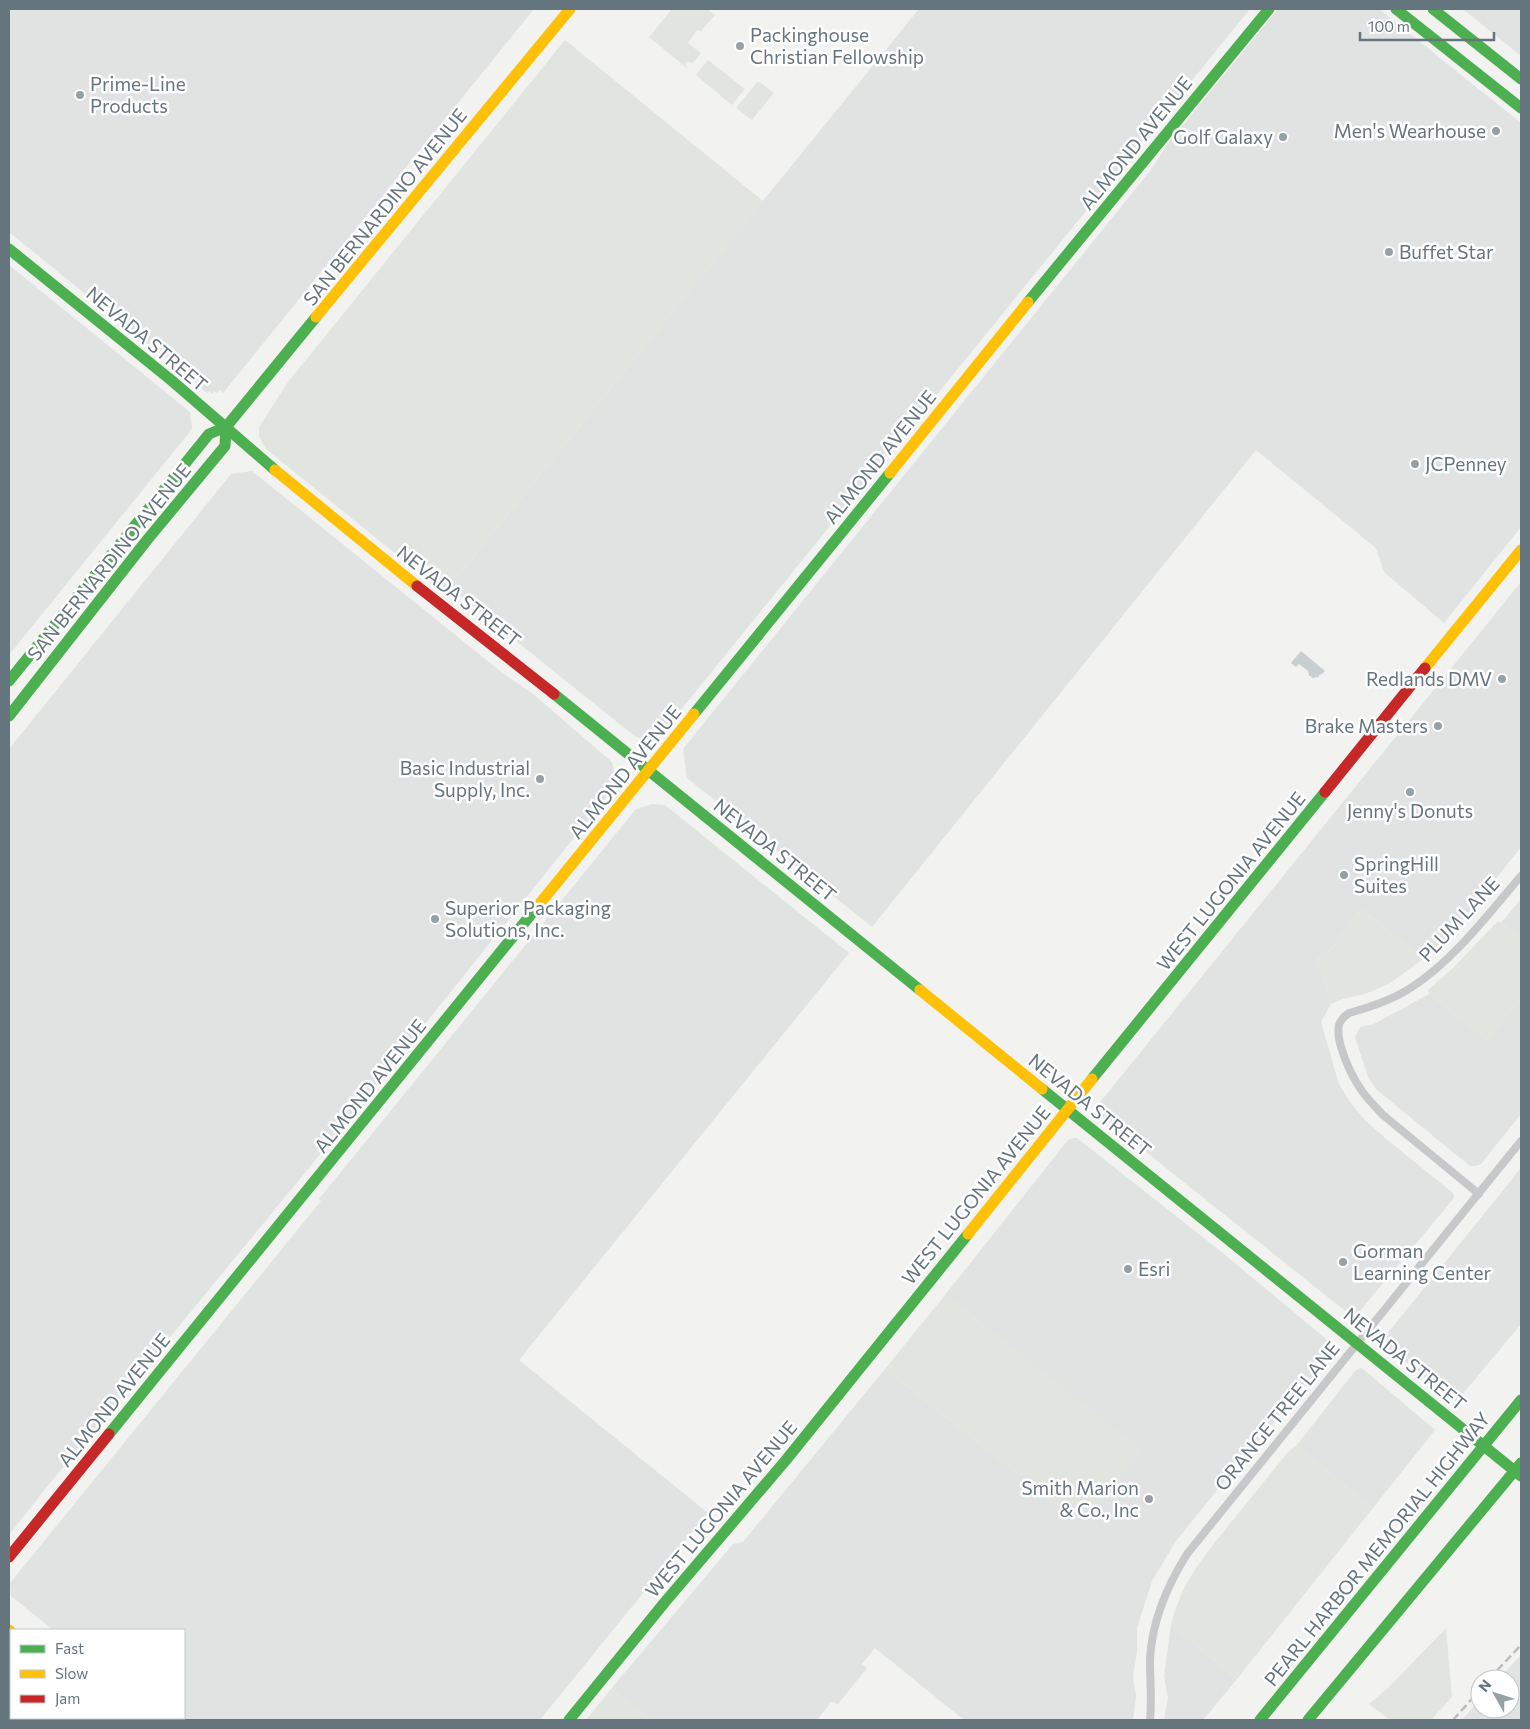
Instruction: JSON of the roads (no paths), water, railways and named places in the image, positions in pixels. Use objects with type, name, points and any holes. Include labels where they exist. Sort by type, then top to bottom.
[{"type":"main road","name":"SAN BERNARDINO AVENUE","points":[[9,681],[209,434],[226,427],[570,9]]},
{"type":"main road","name":"ALMOND AVENUE","points":[[9,1557],[1056,268],[1269,9]]},
{"type":"main road","points":[[1396,9],[1521,108]]},
{"type":"main road","points":[[1433,9],[1521,79]]},
{"type":"main road","name":"NEVADA STREET","points":[[9,249],[171,380],[451,614],[528,673],[1521,1476]]},
{"type":"main road","name":"SAN BERNARDINO AVENUE","points":[[9,716],[147,540],[225,446],[226,427]]},
{"type":"main road","name":"WEST LUGONIA AVENUE","points":[[569,1720],[671,1594],[786,1460],[1521,550]]},
{"type":"main road","name":"PEARL HARBOR MEMORIAL HIGHWAY","points":[[1260,1720],[1521,1400]]},
{"type":"main road","points":[[1308,1720],[1521,1463]]},
{"type":"street","name":"PLUM LANE","points":[[1479,1194],[1383,1115],[1369,1100],[1350,1071],[1339,1036],[1340,1022],[1349,1013],[1391,999],[1431,974],[1455,951],[1521,876]]},
{"type":"street","name":"ORANGE TREE LANE","points":[[1150,1720],[1150,1657],[1154,1631],[1163,1599],[1179,1567],[1203,1533],[1521,1141]]},
{"type":"railway","points":[[1498,1669],[1521,1645]]},
{"type":"railway","points":[[1453,1720],[1470,1701]]},
{"type":"place","name":"Packinghouse Christian Fellowship","points":[[740,46]]},
{"type":"place","name":"Prime-Line Products","points":[[80,95]]},
{"type":"place","name":"Men's Wearhouse","points":[[1496,131]]},
{"type":"place","name":"Golf Galaxy","points":[[1283,137]]},
{"type":"place","name":"Buffet Star","points":[[1389,252]]},
{"type":"place","name":"JCPenney","points":[[1415,464]]},
{"type":"place","name":"Redlands DMV","points":[[1502,679]]},
{"type":"place","name":"Brake Masters","points":[[1438,726]]},
{"type":"place","name":"Basic Industrial Supply, Inc.","points":[[540,779]]},
{"type":"place","name":"Jenny's Donuts","points":[[1410,792]]},
{"type":"place","name":"SpringHill Suites","points":[[1344,875]]},
{"type":"place","name":"Superior Packaging Solutions, Inc.","points":[[435,919]]},
{"type":"place","name":"Gorman Learning Center","points":[[1343,1262]]},
{"type":"place","name":"Esri","points":[[1128,1269]]},
{"type":"place","name":"Smith Marion & Co., Inc","points":[[1149,1499]]}]
